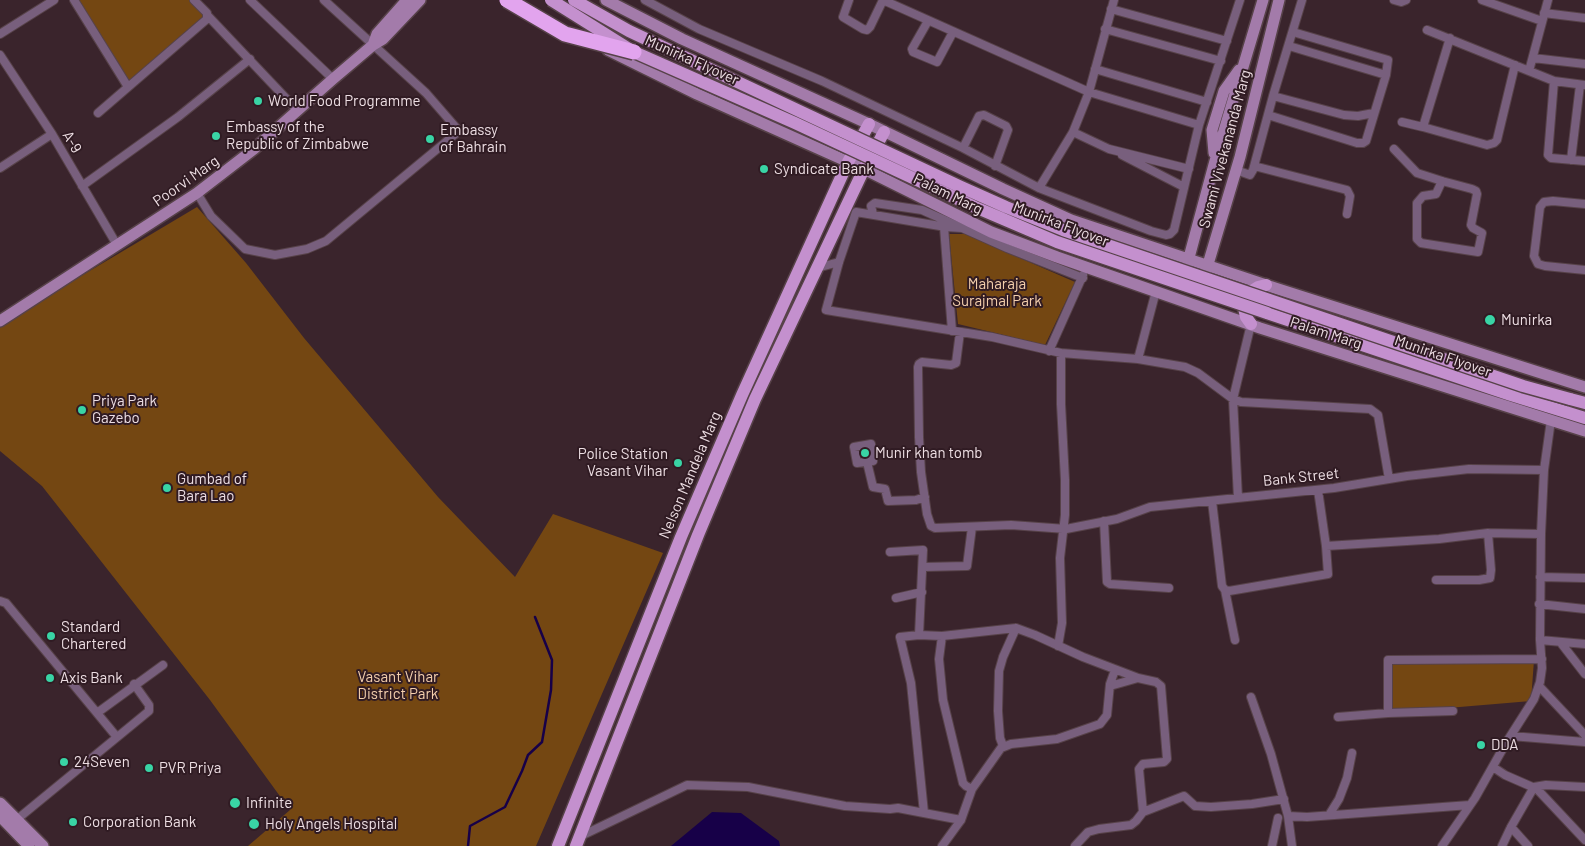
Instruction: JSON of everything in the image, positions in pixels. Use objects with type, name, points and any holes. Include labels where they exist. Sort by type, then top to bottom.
[{"type":"highway","points":[[507,0],[565,34],[634,52]]},
{"type":"main road","name":"Poorvi Marg","points":[[373,45],[377,34],[407,0]]},
{"type":"main road","name":"Poorvi Marg","points":[[0,321],[197,193],[254,150],[333,79],[373,45],[383,40],[420,0]]},
{"type":"main road","name":"Palam Marg","points":[[519,0],[556,24],[689,90],[864,169],[991,232],[1084,272],[1156,291],[1399,373],[1585,431]]},
{"type":"main road","name":"Munirka Flyover","points":[[551,0],[634,52],[795,123],[975,207],[1057,242],[1457,378],[1585,418]]},
{"type":"main road","name":"Munirka Flyover","points":[[574,0],[630,31],[970,191],[1063,230],[1513,382],[1585,403]]},
{"type":"main road","name":"Palam Marg","points":[[606,0],[682,38],[1071,220],[1585,388]]},
{"type":"main road","name":"Swami Vivekananda Marg","points":[[1174,297],[1189,260],[1215,161],[1212,130],[1224,91],[1244,63],[1263,0]]},
{"type":"main road","name":"Swami Vivekananda Marg","points":[[1194,304],[1208,265],[1236,170],[1279,0]]},
{"type":"main road","name":"Nelson Mandela Marg","points":[[558,846],[681,537],[742,395],[848,162],[869,124]]},
{"type":"main road","name":"Nelson Mandela Marg","points":[[578,842],[701,527],[755,399],[817,268],[851,210],[864,169],[884,132]]},
{"type":"main road","points":[[1251,324],[1246,317],[1245,300],[1250,292],[1266,285]]},
{"type":"main road","points":[[0,803],[29,846]]},
{"type":"main road","points":[[0,816],[13,823],[43,846]]},
{"type":"street","points":[[0,34],[54,0]]},
{"type":"street","points":[[74,0],[128,88]]},
{"type":"street","points":[[194,0],[298,111]]},
{"type":"street","points":[[250,0],[333,79]]},
{"type":"street","points":[[197,193],[211,216],[245,249],[275,255],[307,249],[326,241],[459,131],[426,93],[324,0]]},
{"type":"street","points":[[645,0],[660,3],[700,29],[822,81],[963,148],[1039,188],[1166,235],[1173,232],[1199,125],[1239,0]]},
{"type":"street","points":[[849,0],[843,18],[865,30],[870,27],[883,0],[1089,92],[1199,125]]},
{"type":"street","points":[[902,9],[907,0]]},
{"type":"street","points":[[1039,188],[1073,132],[1089,92],[1114,0]]},
{"type":"street","points":[[1236,170],[1250,175],[1254,166],[1302,0]]},
{"type":"street","points":[[1394,0],[1401,2],[1406,0]]},
{"type":"street","points":[[1482,0],[1543,17],[1585,18]]},
{"type":"street","points":[[1530,71],[1548,0]]},
{"type":"street","points":[[1111,9],[1227,41]]},
{"type":"street","points":[[98,113],[207,19],[208,16]]},
{"type":"street","points":[[928,21],[912,49],[914,52],[937,62],[953,32]]},
{"type":"street","points":[[1105,29],[1221,61]]},
{"type":"street","points":[[1427,30],[1554,81],[1583,85],[1571,160]]},
{"type":"street","points":[[1268,115],[1361,144],[1366,141],[1386,75],[1387,59],[1293,32]]},
{"type":"street","points":[[1423,127],[1450,38]]},
{"type":"street","points":[[1289,46],[1386,75]]},
{"type":"street","name":"A-9","points":[[0,55],[52,134],[117,245]]},
{"type":"street","points":[[1533,58],[1585,64]]},
{"type":"street","points":[[82,186],[178,117],[250,59]]},
{"type":"street","points":[[1402,122],[1486,145],[1494,143],[1515,65]]},
{"type":"street","points":[[1095,69],[1207,102]]},
{"type":"street","points":[[1554,81],[1548,153],[1551,158],[1585,161]]},
{"type":"street","points":[[1273,96],[1344,115],[1358,116],[1374,113]]},
{"type":"street","points":[[963,148],[979,116],[984,115],[1006,126],[1008,130],[995,166]]},
{"type":"street","points":[[1073,132],[1184,187]]},
{"type":"street","points":[[0,168],[52,134]]},
{"type":"street","points":[[1109,149],[1189,169]]},
{"type":"street","points":[[1394,149],[1417,173],[1476,191],[1471,225],[1482,233],[1478,252],[1427,244],[1417,239],[1417,203],[1423,196],[1436,194],[1442,181]]},
{"type":"street","points":[[1254,166],[1347,190],[1350,196],[1346,214]]},
{"type":"street","points":[[1585,204],[1544,202],[1540,207],[1534,256],[1538,264],[1545,266],[1585,270]]},
{"type":"street","points":[[873,214],[871,206],[875,204],[909,207],[928,212],[1006,248],[1084,272],[1049,351]]},
{"type":"street","points":[[962,228],[944,227],[851,210],[826,310],[992,337],[1061,353],[1138,359],[1190,368],[1233,399],[1241,402],[1370,409],[1378,415],[1389,479]]},
{"type":"street","points":[[867,462],[873,487],[885,489],[888,501],[916,500],[925,497],[919,437],[919,364],[922,362],[954,364],[957,362],[956,332],[944,227]]},
{"type":"street","points":[[817,268],[839,262]]},
{"type":"street","points":[[1138,359],[1156,291]]},
{"type":"street","points":[[1238,498],[1233,399],[1251,324]]},
{"type":"street","points":[[1058,646],[1062,623],[1060,558],[1065,515],[1061,353]]},
{"type":"street","points":[[1442,846],[1470,805],[1534,699],[1539,686],[1542,673],[1540,640],[1540,534],[1544,470],[1551,420]]},
{"type":"street","name":"Bank Street","points":[[925,497],[927,514],[933,528],[1011,525],[1062,529],[1117,519],[1147,508],[1318,490],[1469,469],[1544,470]]},
{"type":"street","points":[[1225,590],[1229,591],[1327,575],[1329,570],[1318,490]]},
{"type":"street","points":[[1212,501],[1222,586],[1225,590],[1235,640]]},
{"type":"street","points":[[1104,521],[1107,582],[1110,584],[1169,588]]},
{"type":"street","points":[[923,567],[967,566],[972,527]]},
{"type":"street","points":[[1326,546],[1488,533],[1540,534]]},
{"type":"street","points":[[1436,580],[1484,580],[1490,578],[1488,533]]},
{"type":"street","points":[[890,552],[923,550],[919,635]]},
{"type":"street","points":[[1540,577],[1585,578]]},
{"type":"street","points":[[896,598],[922,592]]},
{"type":"street","points":[[0,601],[6,603],[116,736]]},
{"type":"street","points":[[1540,604],[1585,609]]},
{"type":"street","points":[[924,814],[911,682],[900,637],[919,635],[942,636],[1016,628],[1115,670],[1161,685],[1167,759],[1164,762],[1143,764],[1139,769],[1144,812]]},
{"type":"street","points":[[1003,746],[1000,738],[998,711],[999,671],[1016,628]]},
{"type":"street","points":[[942,636],[939,659],[943,700],[963,783],[972,789]]},
{"type":"street","points":[[1540,640],[1585,644]]},
{"type":"street","points":[[1561,643],[1585,674]]},
{"type":"street","points":[[1388,713],[1388,660],[1542,659]]},
{"type":"street","points":[[98,712],[134,684],[163,665]]},
{"type":"street","points":[[942,846],[961,820],[972,789],[1003,746],[1057,739],[1100,724],[1107,715],[1110,686],[1115,670]]},
{"type":"street","points":[[1110,686],[1138,678]]},
{"type":"street","points":[[13,823],[116,736],[142,717],[150,708],[134,684]]},
{"type":"street","points":[[1539,686],[1585,735]]},
{"type":"street","points":[[1251,697],[1284,799],[1292,846]]},
{"type":"street","points":[[1338,717],[1452,711]]},
{"type":"street","points":[[1511,736],[1585,742]]},
{"type":"street","points":[[1329,815],[1347,778],[1352,753]]},
{"type":"street","points":[[1493,767],[1505,775],[1534,787],[1585,840]]},
{"type":"street","points":[[578,842],[687,784],[748,787],[845,806],[898,808],[961,820]]},
{"type":"street","points":[[1534,787],[1546,785],[1585,787]]},
{"type":"street","points":[[1502,846],[1534,787]]},
{"type":"street","points":[[1075,846],[1088,832],[1099,828],[1131,825],[1144,812],[1184,796],[1195,806],[1211,807],[1284,799]]},
{"type":"street","points":[[1288,816],[1307,817],[1470,805]]},
{"type":"street","points":[[1272,846],[1278,818]]},
{"type":"street","points":[[1511,827],[1528,846]]},
{"type":"green space","points":[[78,0],[190,0],[205,15],[128,82]]},
{"type":"green space","name":"Vasant Vihar District Park","points":[[197,207],[246,263],[304,338],[438,497],[515,577],[553,514],[663,553],[536,846],[248,846],[290,810],[210,700],[42,486],[0,451],[0,327],[34,304]]},
{"type":"green space","name":"Maharaja Surajmal Park","points":[[949,234],[965,234],[1075,282],[1045,345],[958,324]]},
{"type":"green space","points":[[1388,660],[1534,660],[1531,701],[1388,713]]},
{"type":"shaded area","points":[[712,812],[741,813],[779,841],[780,846],[671,846]]},
{"type":"waterway","points":[[468,846],[470,826],[505,807],[528,755],[542,742],[551,690],[552,660],[535,617]]},
{"type":"place","name":"World Food Programme","points":[[258,101]]},
{"type":"place","name":"Embassy of the Republic of Zimbabwe","points":[[216,136]]},
{"type":"place","name":"Embassy of Bahrain","points":[[430,139]]},
{"type":"place","name":"Syndicate Bank","points":[[764,169]]},
{"type":"place","name":"Munirka","points":[[1490,320]]},
{"type":"place","name":"Priya Park Gazebo","points":[[82,410]]},
{"type":"place","name":"Munir khan tomb","points":[[865,453]]},
{"type":"place","name":"Police Station Vasant Vihar","points":[[678,463]]},
{"type":"place","name":"Gumbad of Bara Lao","points":[[167,488]]},
{"type":"place","name":"Standard Chartered","points":[[51,636]]},
{"type":"place","name":"Axis Bank","points":[[50,678]]},
{"type":"place","name":"DDA","points":[[1481,745]]},
{"type":"place","name":"24Seven","points":[[64,762]]},
{"type":"place","name":"PVR Priya","points":[[149,768]]},
{"type":"place","name":"Infinite","points":[[235,803]]},
{"type":"place","name":"Corporation Bank","points":[[73,822]]},
{"type":"place","name":"Holy Angels Hospital","points":[[254,824]]}]
